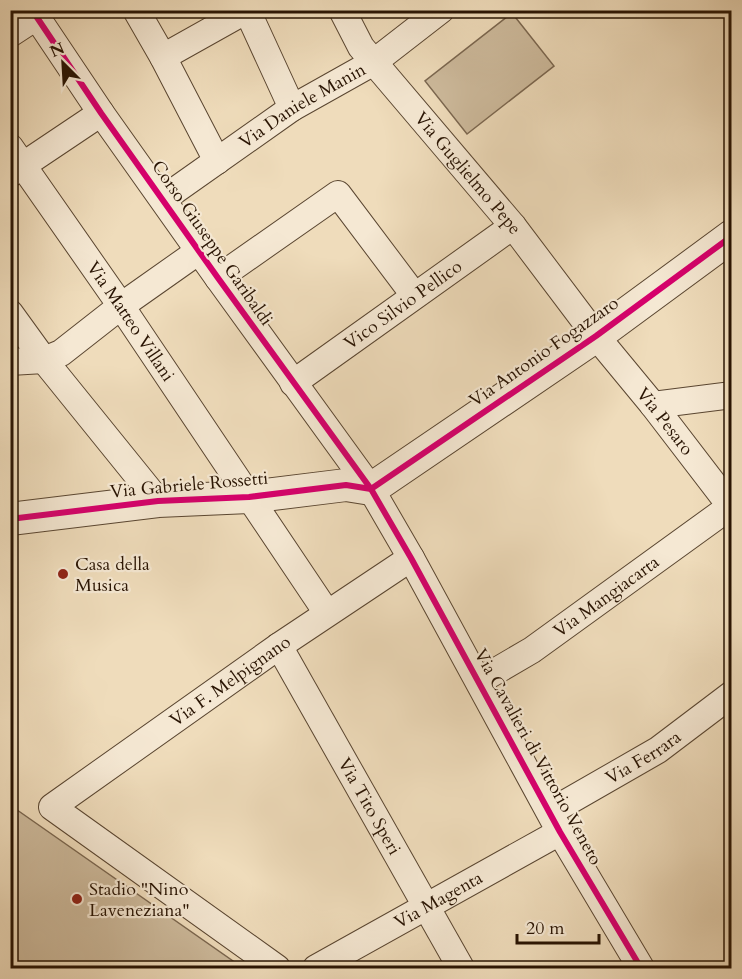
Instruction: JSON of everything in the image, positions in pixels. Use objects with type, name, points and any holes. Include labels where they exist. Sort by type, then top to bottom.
[{"type":"street","points":[[136,10],[217,160]]},
{"type":"street","name":"Via Guglielmo Pepe","points":[[342,10],[361,47],[513,226],[596,336]]},
{"type":"street","name":"Via Daniele Manin","points":[[163,199],[292,108],[374,62],[441,10]]},
{"type":"street","points":[[163,57],[247,11],[292,108]]},
{"type":"street","points":[[10,34],[34,14]]},
{"type":"street","name":"Corso Giuseppe Garibaldi","points":[[34,14],[218,278],[371,489]]},
{"type":"street","points":[[15,162],[101,113]]},
{"type":"street","name":"Via Matteo Villani","points":[[15,162],[121,306],[327,614]]},
{"type":"street","points":[[218,278],[339,194],[414,295]]},
{"type":"street","name":"Vico Silvio Pellico","points":[[293,383],[513,226]]},
{"type":"street","name":"Via Antonio Fogazzaro","points":[[371,489],[596,336],[732,236]]},
{"type":"street","points":[[10,362],[45,360],[61,353],[199,250]]},
{"type":"street","points":[[10,313],[158,501]]},
{"type":"street","name":"Via Pesaro","points":[[596,336],[653,405],[731,507]]},
{"type":"street","points":[[653,405],[732,395]]},
{"type":"street","name":"Via Gabriele Rossetti","points":[[10,519],[158,501],[249,496],[346,485],[371,489]]},
{"type":"street","name":"Via Cavalieri di Vittorio Veneto","points":[[371,489],[555,822],[641,969]]},
{"type":"street","name":"Via Mangiacarta","points":[[479,681],[532,650],[731,507]]},
{"type":"street","name":"Via F. Melpignano","points":[[278,969],[52,807],[279,646],[411,558]]},
{"type":"street","name":"Via Tito Speri","points":[[279,646],[461,969]]},
{"type":"street","name":"Via Ferrara","points":[[555,822],[658,750],[732,694]]},
{"type":"street","name":"Via Magenta","points":[[316,969],[426,905],[555,822]]},
{"type":"shaded area","points":[[512,13],[554,66],[467,134],[425,81]]},
{"type":"shaded area","name":"Stadio \"Nino Laveneziana\"","points":[[10,805],[243,968],[11,968]]},
{"type":"cycle path","points":[[32,10],[101,113],[371,489],[560,832],[641,968]]},
{"type":"cycle path","points":[[371,489],[596,336],[732,236]]},
{"type":"cycle path","points":[[10,519],[158,501],[249,497],[346,485],[371,489]]},
{"type":"place","name":"Casa della Musica","points":[[63,574]]},
{"type":"place","name":"Stadio \"Nino Laveneziana\"","points":[[77,899]]}]
